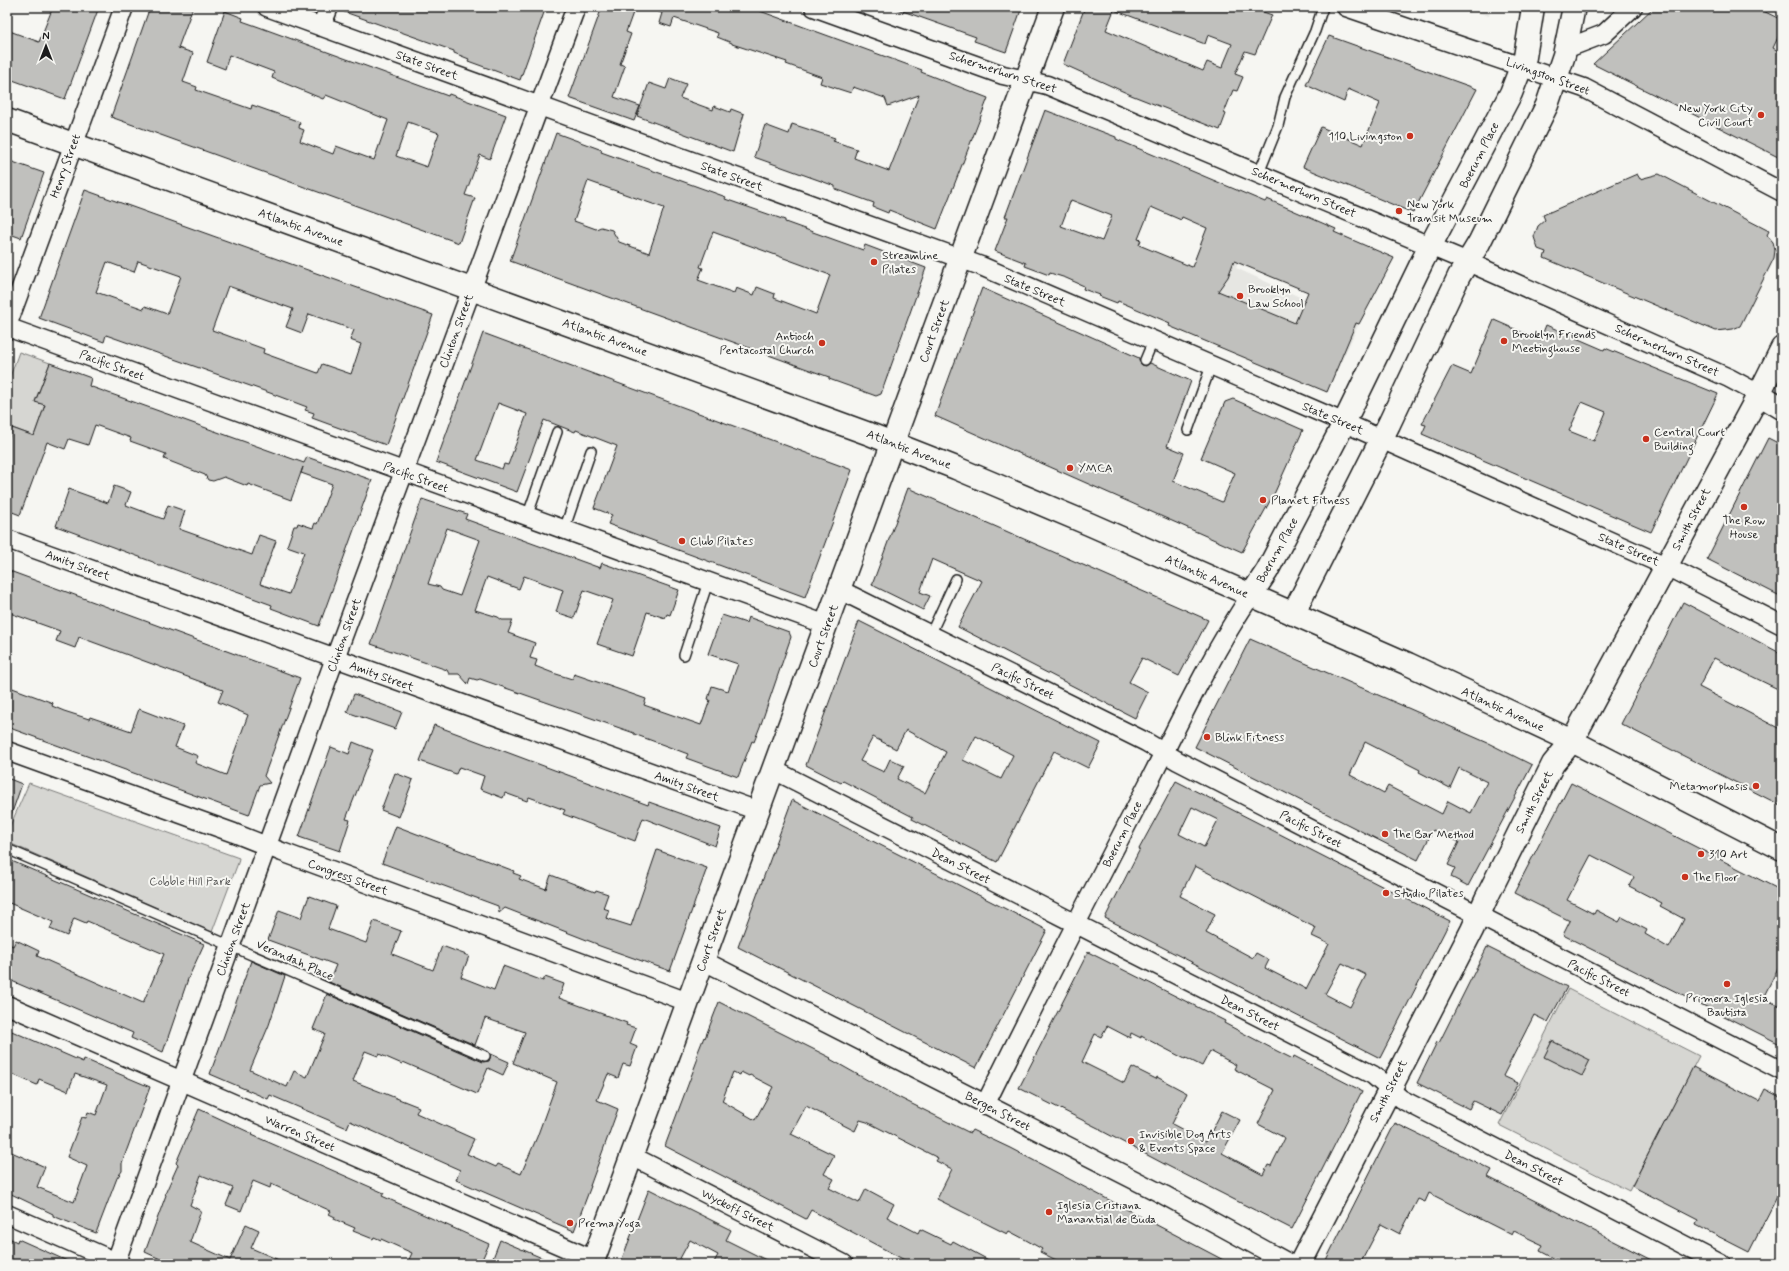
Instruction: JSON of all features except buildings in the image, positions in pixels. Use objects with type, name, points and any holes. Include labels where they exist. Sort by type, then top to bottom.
[{"type":"main road","name":"Court Street","points":[[593,1262],[1053,7]]},
{"type":"main road","name":"Boerum Place","points":[[1251,595],[1267,571],[1345,423],[1431,247],[1511,93],[1522,66],[1528,43],[1533,7]]},
{"type":"main road","points":[[1293,614],[1543,112],[1557,78],[1574,7]]},
{"type":"main road","name":"Atlantic Avenue","points":[[7,120],[893,442],[1083,522],[1408,664],[1572,741],[1782,849]]},
{"type":"main road","name":"Smith Street","points":[[1300,1264],[1478,916],[1553,764],[1572,741],[1759,394],[1782,348]]},
{"type":"main road","name":"Schermerhorn Street","points":[[1759,394],[1782,408]]},
{"type":"street","name":"Henry Street","points":[[7,326],[124,7]]},
{"type":"street","name":"State Street","points":[[267,7],[960,260],[981,266],[1345,423],[1666,566],[1782,625]]},
{"type":"street","points":[[321,27],[329,7]]},
{"type":"street","name":"Clinton Street","points":[[117,1263],[335,658],[576,7]]},
{"type":"street","name":"Schermerhorn Street","points":[[814,7],[1003,75],[1047,84],[1259,172],[1468,262],[1729,378],[1759,394]]},
{"type":"street","name":"Livingston Street","points":[[1346,7],[1584,88],[1782,192]]},
{"type":"street","points":[[1565,49],[1604,34],[1633,7]]},
{"type":"street","name":"Pacific Street","points":[[7,326],[826,625]]},
{"type":"street","name":"Amity Street","points":[[7,539],[758,811]]},
{"type":"street","name":"Pacific Street","points":[[840,590],[1146,742],[1478,916],[1782,1072]]},
{"type":"street","name":"Boerum Place","points":[[985,1105],[1075,924],[1164,752],[1234,619],[1251,595]]},
{"type":"street","name":"Congress Street","points":[[7,751],[688,1002]]},
{"type":"street","name":"Dean Street","points":[[774,770],[1373,1075],[1401,1099],[1721,1264]]},
{"type":"street","name":"Bergen Street","points":[[704,961],[1164,1195],[1290,1264]]},
{"type":"street","name":"Warren Street","points":[[7,1006],[593,1262]]},
{"type":"street","name":"Wyckoff Street","points":[[632,1156],[844,1264]]},
{"type":"street","points":[[7,1214],[117,1263]]},
{"type":"lane","points":[[1259,172],[1278,126],[1285,97],[1315,31],[1324,7]]},
{"type":"lane","points":[[1145,360],[1153,340]]},
{"type":"lane","points":[[1188,430],[1211,366]]},
{"type":"lane","points":[[527,517],[557,432]]},
{"type":"lane","points":[[564,530],[591,451]]},
{"type":"lane","points":[[930,635],[956,579]]},
{"type":"lane","points":[[684,655],[708,582]]},
{"type":"lane","name":"Verandah Place","points":[[7,849],[485,1056]]},
{"type":"shaded area","points":[[1462,7],[1491,7],[1489,16]]},
{"type":"shaded area","name":"Brooklyn Law School","points":[[1204,234],[1243,249],[1236,268],[1359,324],[1327,392],[1169,326]]},
{"type":"green space","points":[[19,352],[50,363],[35,401],[45,405],[34,436],[7,426],[7,385]]},
{"type":"green space","name":"Cobble Hill Park","points":[[29,783],[239,858],[212,932],[7,842],[7,833]]},
{"type":"green space","points":[[1568,989],[1699,1056],[1629,1191],[1499,1125]]},
{"type":"place","name":"New York City Civil Court","points":[[1761,115]]},
{"type":"place","name":"110 Livingston","points":[[1410,136]]},
{"type":"place","name":"New York Transit Museum","points":[[1399,211]]},
{"type":"place","name":"Streamline Pilates","points":[[874,262]]},
{"type":"place","name":"Brooklyn Law School","points":[[1240,296]]},
{"type":"place","name":"Brooklyn Friends Meetinghouse","points":[[1504,341]]},
{"type":"place","name":"Antioch Pentacostal Church","points":[[822,343]]},
{"type":"place","name":"Central Court Building","points":[[1646,439]]},
{"type":"place","name":"YMCA","points":[[1070,468]]},
{"type":"place","name":"Planet Fitness","points":[[1263,500]]},
{"type":"place","name":"The Row House","points":[[1744,507]]},
{"type":"place","name":"Club Pilates","points":[[682,541]]},
{"type":"place","name":"Blink Fitness","points":[[1207,737]]},
{"type":"place","name":"Metamorphosis","points":[[1756,786]]},
{"type":"place","name":"The Bar Method","points":[[1385,834]]},
{"type":"place","name":"310 Art","points":[[1701,854]]},
{"type":"place","name":"The Floor","points":[[1685,877]]},
{"type":"place","name":"Studio Pilates","points":[[1386,893]]},
{"type":"place","name":"Primera Iglesia Bautista","points":[[1727,984]]},
{"type":"place","name":"Invisible Dog Arts & Events Space","points":[[1131,1141]]},
{"type":"place","name":"Iglesia Cristiana Manantial de Buda","points":[[1049,1212]]},
{"type":"place","name":"Prema Yoga","points":[[570,1223]]}]
